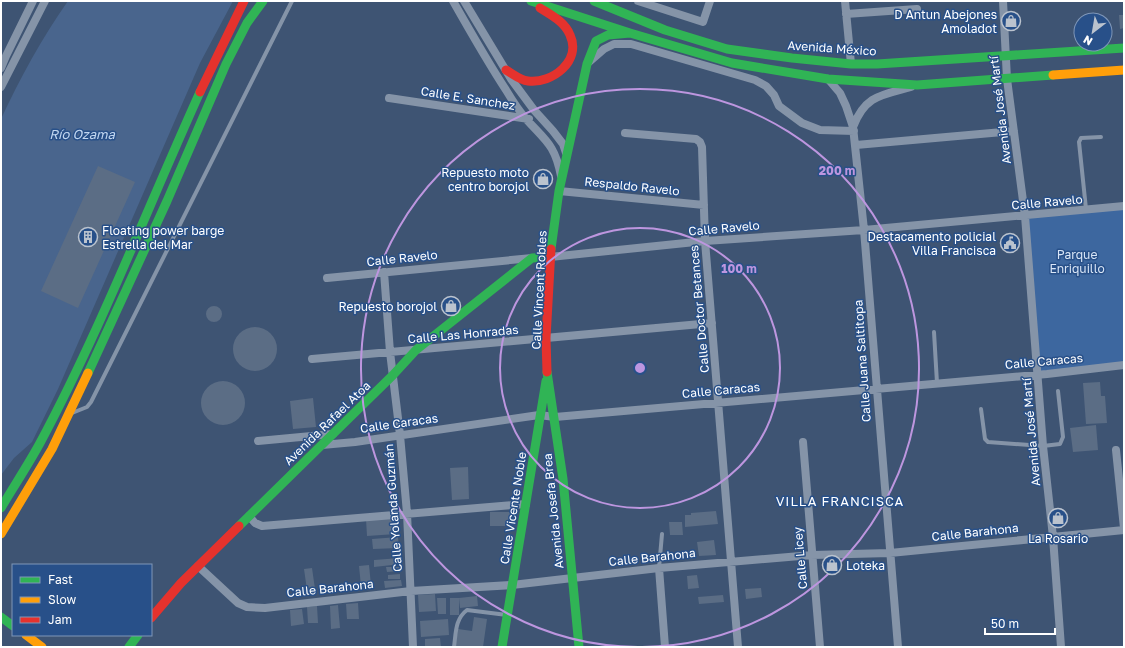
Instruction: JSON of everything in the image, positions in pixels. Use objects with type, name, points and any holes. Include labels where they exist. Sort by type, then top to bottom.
[{"type":"main road","points":[[1,508],[40,442],[79,365],[220,48],[244,1]]},
{"type":"main road","points":[[1,534],[52,449],[167,201],[226,64],[247,23],[262,1]]},
{"type":"main road","points":[[506,70],[527,81],[542,81],[561,71],[567,64],[572,54],[570,35],[559,20],[530,1]]},
{"type":"main road","points":[[530,1],[630,33],[732,63],[828,79],[916,85],[1124,70]]},
{"type":"main road","name":"Avenida México","points":[[594,1],[664,30],[727,49],[851,64],[1124,48]]},
{"type":"main road","points":[[610,1],[618,11]]},
{"type":"main road","points":[[561,176],[587,64],[596,41],[608,35],[630,33]]},
{"type":"main road","name":"Calle Vincent Robles","points":[[547,373],[546,338],[550,256],[561,176]]},
{"type":"main road","name":"Calle Ravelo","points":[[532,258],[550,256]]},
{"type":"main road","name":"Avenida Rafael Atoa","points":[[152,617],[181,583],[393,375],[416,350],[532,258]]},
{"type":"main road","name":"Calle Vicente Noble","points":[[502,647],[547,373]]},
{"type":"main road","name":"Avenida Josefa Brea","points":[[547,373],[563,479],[579,647]]},
{"type":"main road","points":[[1,617],[12,625]]},
{"type":"main road","points":[[27,636],[42,647]]},
{"type":"main road","points":[[129,647],[137,636]]},
{"type":"street","points":[[1,68],[33,1]]},
{"type":"street","points":[[1,87],[45,1]]},
{"type":"street","name":"Calle Vincent Robles","points":[[453,1],[506,91],[526,119],[546,139],[553,150],[558,160],[561,176]]},
{"type":"street","points":[[464,1],[506,70],[534,110],[560,140],[566,153]]},
{"type":"street","points":[[638,1],[703,22],[710,1]]},
{"type":"street","points":[[845,1],[851,64]]},
{"type":"street","name":"Avenida José Martí","points":[[1003,1],[1007,79],[1025,216],[1043,446],[1053,537],[1061,647]]},
{"type":"street","points":[[846,14],[917,9]]},
{"type":"street","points":[[587,64],[604,49],[614,44],[631,44],[755,80],[766,86],[774,95],[779,106],[802,123],[820,130],[854,129],[858,115],[866,105],[878,96],[916,85]]},
{"type":"street","name":"Calle Juana Saltitopa","points":[[828,79],[840,93],[846,106],[854,129],[856,145],[898,647]]},
{"type":"street","name":"Calle E. Sanchez","points":[[389,98],[526,119],[543,119]]},
{"type":"street","points":[[856,145],[1014,131]]},
{"type":"street","name":"Calle Doctor Betances","points":[[625,133],[696,139],[700,142],[702,147],[705,241],[738,647]]},
{"type":"street","name":"Respaldo Ravelo","points":[[559,191],[704,205]]},
{"type":"street","name":"Calle Ravelo","points":[[550,256],[705,241],[864,230],[1124,206]]},
{"type":"street","name":"Calle Ravelo","points":[[327,278],[532,258]]},
{"type":"street","name":"Calle Yolanda Guzmán","points":[[384,272],[390,352],[400,435],[407,513],[413,647]]},
{"type":"street","name":"Calle Las Honradas","points":[[312,359],[712,323]]},
{"type":"street","name":"Calle Caracas","points":[[322,445],[356,442],[540,415],[554,416],[718,402],[1124,365]]},
{"type":"street","points":[[258,441],[332,434]]},
{"type":"street","name":"Calle Licey","points":[[803,442],[820,647]]},
{"type":"street","points":[[1116,450],[1124,529]]},
{"type":"street","points":[[249,516],[255,523],[262,526],[526,504]]},
{"type":"street","name":"Calle Barahona","points":[[198,566],[238,603],[247,607],[265,608],[411,591],[512,585],[659,568],[812,555],[890,553],[1124,529]]},
{"type":"street","points":[[659,568],[665,647]]},
{"type":"lane","points":[[69,414],[87,407],[91,402],[292,1]]},
{"type":"lane","points":[[1086,210],[1079,142],[1081,138],[1101,137]]},
{"type":"lane","points":[[934,332],[937,383]]},
{"type":"lane","points":[[980,409],[985,439],[988,442],[1043,446],[1060,444],[1063,436],[1058,391]]},
{"type":"lane","points":[[659,568],[662,534]]},
{"type":"lane","points":[[454,647],[458,621],[466,610],[508,615]]},
{"type":"green space","name":"Parque Enriquillo","points":[[1124,206],[1124,365],[1038,374],[1025,216]]},
{"type":"water","name":"Río Ozama","points":[[68,1],[233,1],[200,63],[58,389],[32,442],[14,458],[1,475],[1,119],[32,58]]},
{"type":"building","points":[[1119,15],[1124,15],[1124,28],[1120,29]]},
{"type":"building","name":"Floating power barge Estrella del Mar","points":[[98,166],[135,182],[78,308],[41,291]]},
{"type":"building","points":[[211,306],[217,306],[222,311],[220,320],[217,322],[211,322],[206,317],[206,311]]},
{"type":"building","points":[[251,327],[259,327],[271,333],[277,345],[277,353],[271,365],[259,371],[251,371],[239,365],[233,353],[233,345],[239,333]]},
{"type":"building","points":[[219,381],[227,381],[239,387],[245,399],[245,407],[239,419],[227,425],[219,425],[207,419],[201,407],[201,399],[207,387]]},
{"type":"building","points":[[1100,382],[1101,396],[1105,396],[1107,423],[1086,424],[1083,383]]},
{"type":"building","points":[[313,398],[316,427],[293,429],[290,401]]},
{"type":"building","points":[[1096,425],[1098,450],[1073,452],[1070,428]]},
{"type":"building","points":[[468,467],[469,499],[452,500],[450,468]]},
{"type":"building","points":[[716,511],[718,524],[685,527],[685,515],[691,515],[691,513]]},
{"type":"building","points":[[490,512],[511,512],[507,526],[490,526]]},
{"type":"building","points":[[395,518],[396,534],[367,536],[366,519]]},
{"type":"building","points":[[669,522],[682,522],[683,535],[670,535]]},
{"type":"building","points":[[398,537],[399,548],[373,549],[372,539]]},
{"type":"building","points":[[714,540],[716,555],[699,556],[697,542]]},
{"type":"building","points":[[400,558],[401,564],[374,567],[374,560]]},
{"type":"building","points":[[369,565],[371,585],[361,586],[359,566]]},
{"type":"building","points":[[386,567],[400,567],[400,571],[387,572]]},
{"type":"building","points":[[312,568],[315,589],[307,590],[304,569]]},
{"type":"building","points":[[400,574],[400,579],[388,579],[388,575]]},
{"type":"building","points":[[697,575],[699,588],[688,589],[687,576]]},
{"type":"building","points":[[401,580],[402,586],[385,588],[384,581]]},
{"type":"building","points":[[761,588],[762,597],[746,599],[745,589]]},
{"type":"building","points":[[435,594],[436,611],[419,612],[418,595]]},
{"type":"building","points":[[723,595],[724,602],[699,604],[698,597]]},
{"type":"building","points":[[477,596],[478,606],[460,608],[459,598]]},
{"type":"building","points":[[437,598],[446,598],[446,614],[438,614]]},
{"type":"building","points":[[450,598],[459,598],[459,615],[450,615]]},
{"type":"building","points":[[358,603],[359,619],[347,619],[346,604]]},
{"type":"building","points":[[338,605],[340,628],[331,629],[330,606]]},
{"type":"building","points":[[317,606],[318,623],[308,623],[307,607]]},
{"type":"building","points":[[302,609],[304,624],[291,626],[290,610]]},
{"type":"building","points":[[474,617],[487,619],[483,647],[455,647],[458,629],[472,631]]},
{"type":"building","points":[[448,619],[449,635],[421,637],[420,621]]},
{"type":"building","points":[[440,638],[441,647],[425,647],[425,639]]},
{"type":"traffic: fast","points":[[88,373],[167,201],[226,64],[247,23],[263,1]]},
{"type":"traffic: fast","points":[[531,1],[630,33],[732,63],[828,79],[917,85],[1053,75]]},
{"type":"traffic: fast","points":[[594,1],[665,30],[727,49],[851,64],[877,64],[1124,48]]},
{"type":"traffic: fast","points":[[551,249],[559,191],[587,64],[596,41],[608,35],[630,33]]},
{"type":"traffic: fast","points":[[1,508],[40,443],[83,357],[200,92]]},
{"type":"traffic: fast","points":[[239,526],[393,375],[416,350],[532,258],[550,257]]},
{"type":"traffic: fast","points":[[547,372],[563,479],[579,647]]},
{"type":"traffic: fast","points":[[502,647],[546,381]]},
{"type":"traffic: fast","points":[[1,617],[12,625]]},
{"type":"traffic: fast","points":[[129,647],[137,636]]},
{"type":"traffic: slow","points":[[1053,75],[1124,70]]},
{"type":"traffic: slow","points":[[1,534],[52,449],[88,373]]},
{"type":"traffic: slow","points":[[27,636],[42,647]]},
{"type":"traffic: jam","points":[[200,92],[244,1]]},
{"type":"traffic: jam","points":[[506,70],[522,79],[537,81],[555,75],[568,62],[572,54],[573,45],[568,30],[557,19],[540,8]]},
{"type":"traffic: jam","points":[[547,372],[546,338],[551,249]]},
{"type":"traffic: jam","points":[[152,617],[181,583],[239,526]]},
{"type":"place","name":"D Antun Abejones Amoladot","points":[[1011,21]]},
{"type":"place","name":"Repuesto moto centro borojol","points":[[543,179]]},
{"type":"place","name":"Floating power barge Estrella del Mar","points":[[88,237]]},
{"type":"place","name":"Destacamento policial Villa Francisca","points":[[1010,243]]},
{"type":"place","name":"Repuesto borojol","points":[[451,306]]},
{"type":"place","name":"La Rosario","points":[[1058,518]]},
{"type":"place","name":"Loteka","points":[[832,565]]},
{"type":"district","name":"VILLA FRANCISCA","points":[[840,501]]}]
